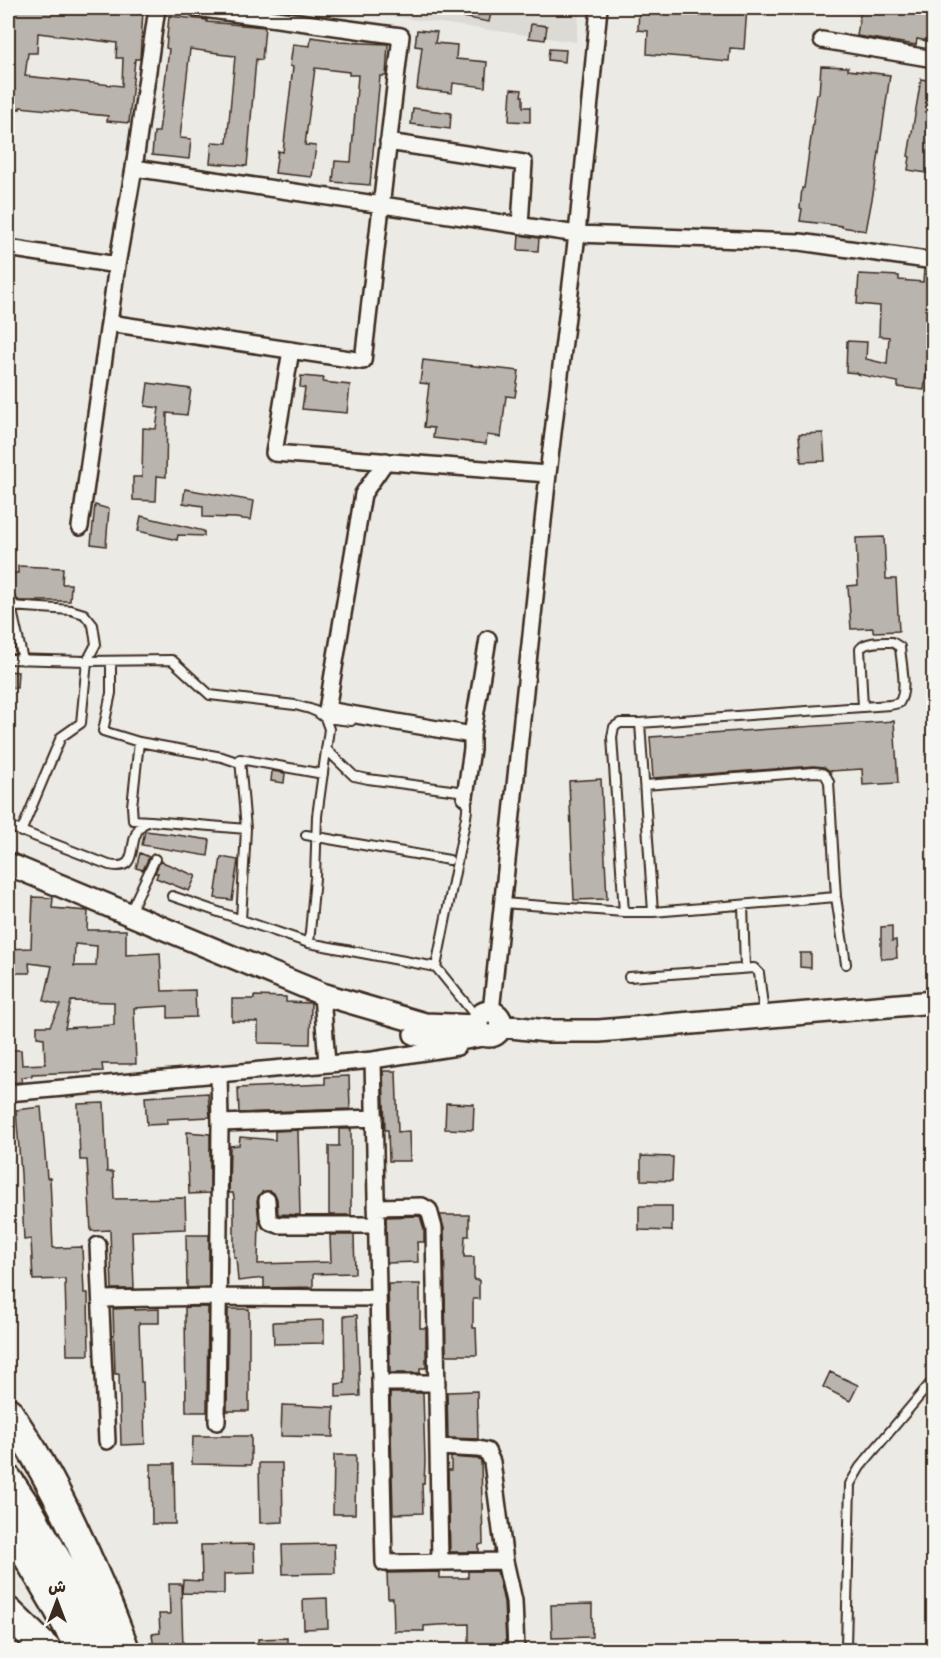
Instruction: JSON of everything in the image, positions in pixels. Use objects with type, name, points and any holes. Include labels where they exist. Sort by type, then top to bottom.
[{"type":"highway","points":[[8,1412],[39,1461],[66,1513],[100,1585],[125,1650]]},
{"type":"highway","points":[[8,1480],[27,1508],[108,1650]]},
{"type":"highway","points":[[8,1523],[81,1650]]},
{"type":"highway","points":[[8,1612],[47,1650]]},
{"type":"main road","points":[[8,864],[322,994],[425,1024],[487,1025],[547,1031],[599,1031],[933,1002]]},
{"type":"street","points":[[80,527],[117,265],[134,168],[157,8]]},
{"type":"street","points":[[109,323],[363,361],[401,36],[196,8]]},
{"type":"street","points":[[8,1093],[373,1060],[460,1046],[487,1025],[503,903],[548,474],[577,234],[599,8]]},
{"type":"street","points":[[822,40],[933,58]]},
{"type":"street","points":[[388,142],[524,163],[520,225]]},
{"type":"street","points":[[134,168],[577,234],[800,242],[933,261]]},
{"type":"street","points":[[8,248],[117,265]]},
{"type":"street","points":[[291,350],[274,453],[548,474]]},
{"type":"street","points":[[386,461],[363,494],[327,710],[472,735]]},
{"type":"street","points":[[465,797],[472,735],[488,639]]},
{"type":"street","points":[[322,994],[327,1064]]},
{"type":"street","points":[[373,1060],[384,1563],[505,1561]]},
{"type":"street","points":[[217,1422],[219,1074]]},
{"type":"street","points":[[220,1123],[375,1118]]},
{"type":"street","points":[[267,1200],[270,1222],[279,1225],[377,1225]]},
{"type":"street","points":[[376,1207],[422,1206],[429,1210],[432,1218],[441,1562]]},
{"type":"street","points":[[98,1245],[107,1441]]},
{"type":"street","points":[[100,1299],[378,1298]]},
{"type":"street","points":[[380,1383],[437,1383]]},
{"type":"street","points":[[438,1447],[487,1451],[492,1462],[505,1561],[514,1601],[516,1650]]},
{"type":"lane","points":[[21,832],[61,737],[81,723],[87,661],[96,644],[93,625],[84,615],[71,610],[9,606],[23,660]]},
{"type":"lane","points":[[624,912],[612,737],[614,728],[620,723],[640,723],[863,707],[890,705],[899,703],[904,690],[900,647],[892,642],[861,646],[863,707]]},
{"type":"lane","points":[[8,659],[172,660],[210,694],[295,705],[318,712],[325,718],[329,729],[317,816],[315,878],[309,943]]},
{"type":"lane","points":[[111,660],[111,693],[103,731],[139,742],[222,757],[237,762],[240,759],[323,774]]},
{"type":"lane","points":[[325,718],[472,735]]},
{"type":"lane","points":[[640,723],[653,912]]},
{"type":"lane","points":[[139,742],[132,806],[133,820],[246,829]]},
{"type":"lane","points":[[326,749],[354,776],[368,780],[458,792],[465,797],[468,806],[436,967]]},
{"type":"lane","points":[[240,759],[246,829],[241,920]]},
{"type":"lane","points":[[645,785],[814,772],[826,775],[829,782],[836,897],[846,964]]},
{"type":"lane","points":[[8,826],[118,867],[125,866],[130,861],[135,836],[142,825],[151,821]]},
{"type":"lane","points":[[306,835],[449,860]]},
{"type":"lane","points":[[130,914],[155,859]]},
{"type":"lane","points":[[172,896],[309,943],[436,967],[487,1025]]},
{"type":"lane","points":[[503,903],[653,912],[836,897]]},
{"type":"lane","points":[[743,905],[745,968]]},
{"type":"lane","points":[[629,976],[754,968],[759,973],[764,1016]]},
{"type":"lane","points":[[843,1650],[846,1646],[850,1484],[860,1467],[933,1378]]},
{"type":"shaded area","points":[[332,8],[580,8],[576,42]]},
{"type":"building","points":[[12,8],[143,11],[140,59],[135,59],[129,123],[107,121],[108,116],[8,107],[8,56]],"holes":[[[38,33],[117,43],[116,58],[123,58],[122,86],[25,76],[28,53],[37,53]]]},
{"type":"building","points":[[442,8],[492,8],[489,22],[441,13]]},
{"type":"building","points":[[639,8],[747,8],[744,49],[730,48],[729,61],[647,54],[648,31],[638,30]]},
{"type":"building","points":[[861,8],[923,8],[923,10],[933,12],[933,42],[917,39],[916,45],[857,36]]},
{"type":"building","points":[[169,16],[265,27],[262,60],[256,59],[247,166],[210,163],[212,142],[227,143],[235,56],[190,49],[180,138],[191,139],[189,159],[152,155],[154,132],[159,132],[169,49],[166,48]]},
{"type":"building","points":[[531,24],[547,26],[545,40],[529,38]]},
{"type":"building","points":[[417,30],[437,32],[435,43],[457,45],[456,59],[487,62],[485,87],[453,83],[452,93],[417,89],[422,47],[415,46]]},
{"type":"building","points":[[311,37],[338,42],[388,44],[386,76],[380,76],[370,185],[333,182],[335,161],[351,162],[358,75],[349,75],[349,72],[315,68],[305,145],[316,146],[312,177],[275,173],[278,151],[283,152],[293,67],[290,66],[293,44],[310,46]]},
{"type":"building","points":[[549,49],[566,50],[565,62],[548,60]]},
{"type":"building","points":[[821,66],[848,67],[848,70],[890,75],[866,231],[800,221],[802,188],[804,188],[817,94],[819,94]]},
{"type":"building","points":[[921,79],[933,81],[933,174],[908,170],[910,157],[908,156]]},
{"type":"building","points":[[511,89],[522,90],[523,107],[530,107],[530,122],[509,121]]},
{"type":"building","points":[[413,108],[451,113],[450,129],[411,124]]},
{"type":"building","points":[[519,235],[539,238],[538,251],[518,250]]},
{"type":"building","points":[[924,269],[933,271],[933,320],[931,320],[932,348],[929,348],[924,390],[898,387],[898,382],[846,372],[847,341],[867,342],[866,359],[887,364],[889,337],[879,336],[880,306],[857,304],[859,274],[899,276],[899,280],[923,282]]},
{"type":"building","points":[[423,360],[519,371],[515,397],[506,396],[501,437],[487,435],[486,444],[433,438],[434,428],[424,427],[429,384],[420,383]]},
{"type":"building","points":[[301,376],[324,378],[323,382],[350,385],[347,413],[302,409],[305,388],[300,387]]},
{"type":"building","points":[[148,383],[191,389],[187,415],[167,413],[166,477],[157,476],[156,501],[133,500],[133,477],[142,477],[143,428],[156,429],[159,408],[145,406]]},
{"type":"building","points":[[823,433],[825,461],[801,462],[799,434]]},
{"type":"building","points":[[185,489],[254,501],[251,520],[203,517],[203,506],[183,503]]},
{"type":"building","points":[[95,505],[109,509],[106,546],[91,544]]},
{"type":"building","points":[[141,516],[204,531],[204,536],[178,535],[177,540],[138,531]]},
{"type":"building","points":[[884,537],[886,579],[896,579],[899,631],[873,632],[873,628],[851,629],[848,586],[858,585],[856,538]]},
{"type":"building","points":[[18,566],[63,568],[62,584],[71,584],[70,601],[19,601],[15,597],[8,596],[8,573],[18,573]]},
{"type":"building","points":[[8,671],[18,672],[17,688],[8,687]]},
{"type":"building","points":[[894,721],[898,783],[863,785],[862,769],[830,771],[824,767],[814,766],[653,778],[650,737]]},
{"type":"building","points":[[272,771],[285,773],[284,783],[271,781]]},
{"type":"building","points":[[601,779],[607,899],[574,900],[569,781]]},
{"type":"building","points":[[145,831],[210,840],[208,856],[142,845]]},
{"type":"building","points":[[140,853],[149,857],[143,870],[136,868]]},
{"type":"building","points":[[221,857],[238,860],[232,900],[215,898]]},
{"type":"building","points":[[160,861],[196,876],[189,891],[156,878],[158,873],[155,873]]},
{"type":"building","points":[[33,897],[53,898],[52,908],[88,911],[87,930],[126,930],[126,955],[160,953],[162,991],[195,990],[196,1017],[168,1018],[168,1006],[134,1008],[136,1064],[102,1064],[103,1071],[32,1074],[32,1076],[21,1077],[22,1082],[8,1083],[8,1050],[21,1050],[22,1065],[45,1064],[44,1038],[37,1037],[37,1026],[50,1026],[60,1005],[44,1001],[52,966],[29,963],[30,973],[8,973],[8,949],[31,948]],"holes":[[[75,944],[97,946],[96,966],[74,966]],[[71,1001],[114,1002],[114,1025],[65,1028]]]},
{"type":"building","points":[[892,926],[892,941],[896,940],[897,958],[881,959],[881,927]]},
{"type":"building","points":[[800,953],[811,953],[811,968],[800,967]]},
{"type":"building","points":[[254,996],[286,997],[286,1002],[311,1003],[310,1044],[258,1043],[258,1022],[232,1021],[232,999],[254,999]]},
{"type":"building","points":[[383,1071],[396,1071],[398,1132],[409,1131],[410,1161],[389,1161],[388,1130],[385,1130]]},
{"type":"building","points":[[349,1076],[350,1109],[239,1113],[238,1088],[325,1084],[325,1077]]},
{"type":"building","points":[[208,1093],[210,1117],[167,1119],[167,1124],[147,1125],[145,1097]]},
{"type":"building","points":[[104,1103],[107,1172],[113,1172],[114,1199],[185,1198],[186,1229],[132,1231],[134,1289],[112,1289],[110,1230],[91,1231],[87,1160],[80,1160],[78,1104]]},
{"type":"building","points":[[446,1103],[474,1104],[473,1130],[445,1129]]},
{"type":"building","points":[[41,1107],[47,1178],[50,1178],[53,1248],[82,1247],[84,1293],[88,1293],[89,1355],[67,1355],[65,1279],[33,1280],[31,1239],[24,1240],[16,1110]]},
{"type":"building","points":[[339,1129],[351,1129],[351,1215],[329,1215],[329,1146],[339,1146]]},
{"type":"building","points":[[298,1130],[300,1215],[278,1214],[277,1199],[271,1191],[262,1192],[259,1195],[257,1201],[258,1264],[331,1262],[330,1235],[354,1235],[355,1273],[313,1274],[313,1287],[264,1288],[264,1278],[238,1281],[236,1257],[234,1257],[234,1197],[233,1193],[229,1193],[230,1146],[239,1145],[240,1137],[275,1140],[275,1131]]},
{"type":"building","points":[[187,1132],[210,1134],[210,1193],[189,1194]]},
{"type":"building","points":[[641,1156],[673,1157],[672,1181],[641,1180]]},
{"type":"building","points":[[639,1206],[672,1206],[672,1231],[639,1230]]},
{"type":"building","points":[[440,1215],[469,1215],[469,1236],[465,1236],[464,1257],[474,1257],[474,1280],[479,1280],[479,1299],[473,1299],[473,1328],[476,1328],[477,1355],[446,1355],[444,1228]]},
{"type":"building","points":[[420,1216],[424,1229],[424,1242],[417,1242],[418,1262],[387,1263],[386,1217]]},
{"type":"building","points":[[186,1235],[209,1235],[209,1287],[187,1288]]},
{"type":"building","points":[[388,1284],[420,1284],[420,1328],[426,1328],[426,1368],[420,1368],[420,1373],[390,1373]]},
{"type":"building","points":[[208,1307],[207,1412],[186,1412],[185,1308]]},
{"type":"building","points":[[135,1308],[135,1310],[159,1309],[159,1323],[139,1323],[145,1444],[121,1445],[119,1374],[115,1374],[113,1309]]},
{"type":"building","points":[[228,1309],[249,1309],[249,1411],[227,1411]]},
{"type":"building","points":[[357,1315],[360,1396],[336,1397],[336,1384],[345,1383],[344,1316]]},
{"type":"building","points":[[324,1320],[324,1343],[274,1344],[273,1322]]},
{"type":"building","points":[[830,1372],[858,1385],[850,1401],[823,1387]]},
{"type":"building","points":[[477,1391],[478,1439],[448,1438],[447,1392]]},
{"type":"building","points":[[390,1393],[423,1393],[425,1461],[424,1484],[422,1484],[423,1513],[393,1514]]},
{"type":"building","points":[[282,1405],[334,1407],[333,1437],[281,1436]]},
{"type":"building","points":[[193,1436],[251,1436],[251,1465],[192,1464]]},
{"type":"building","points":[[334,1455],[356,1455],[355,1514],[333,1514]]},
{"type":"building","points":[[451,1457],[480,1459],[481,1462],[483,1544],[479,1545],[479,1552],[450,1552],[448,1470],[451,1470]]},
{"type":"building","points":[[259,1463],[282,1463],[283,1522],[260,1523]]},
{"type":"building","points":[[151,1464],[174,1464],[175,1524],[152,1524]]},
{"type":"building","points":[[254,1544],[255,1573],[224,1574],[224,1594],[182,1593],[183,1580],[202,1581],[201,1545]]},
{"type":"building","points":[[334,1544],[335,1573],[283,1574],[282,1545]]},
{"type":"building","points":[[468,1571],[497,1571],[504,1602],[506,1643],[501,1643],[501,1650],[469,1650],[469,1624],[424,1626],[424,1631],[394,1631],[393,1598],[388,1598],[387,1573],[440,1572],[440,1578],[468,1578]]},
{"type":"building","points":[[169,1584],[181,1584],[183,1647],[154,1650],[152,1634],[160,1633],[159,1614],[170,1614]]},
{"type":"building","points":[[327,1598],[328,1628],[304,1629],[303,1599]]},
{"type":"building","points":[[592,1604],[592,1637],[552,1638],[551,1605]]},
{"type":"building","points":[[287,1638],[287,1650],[258,1650],[258,1639]]}]
